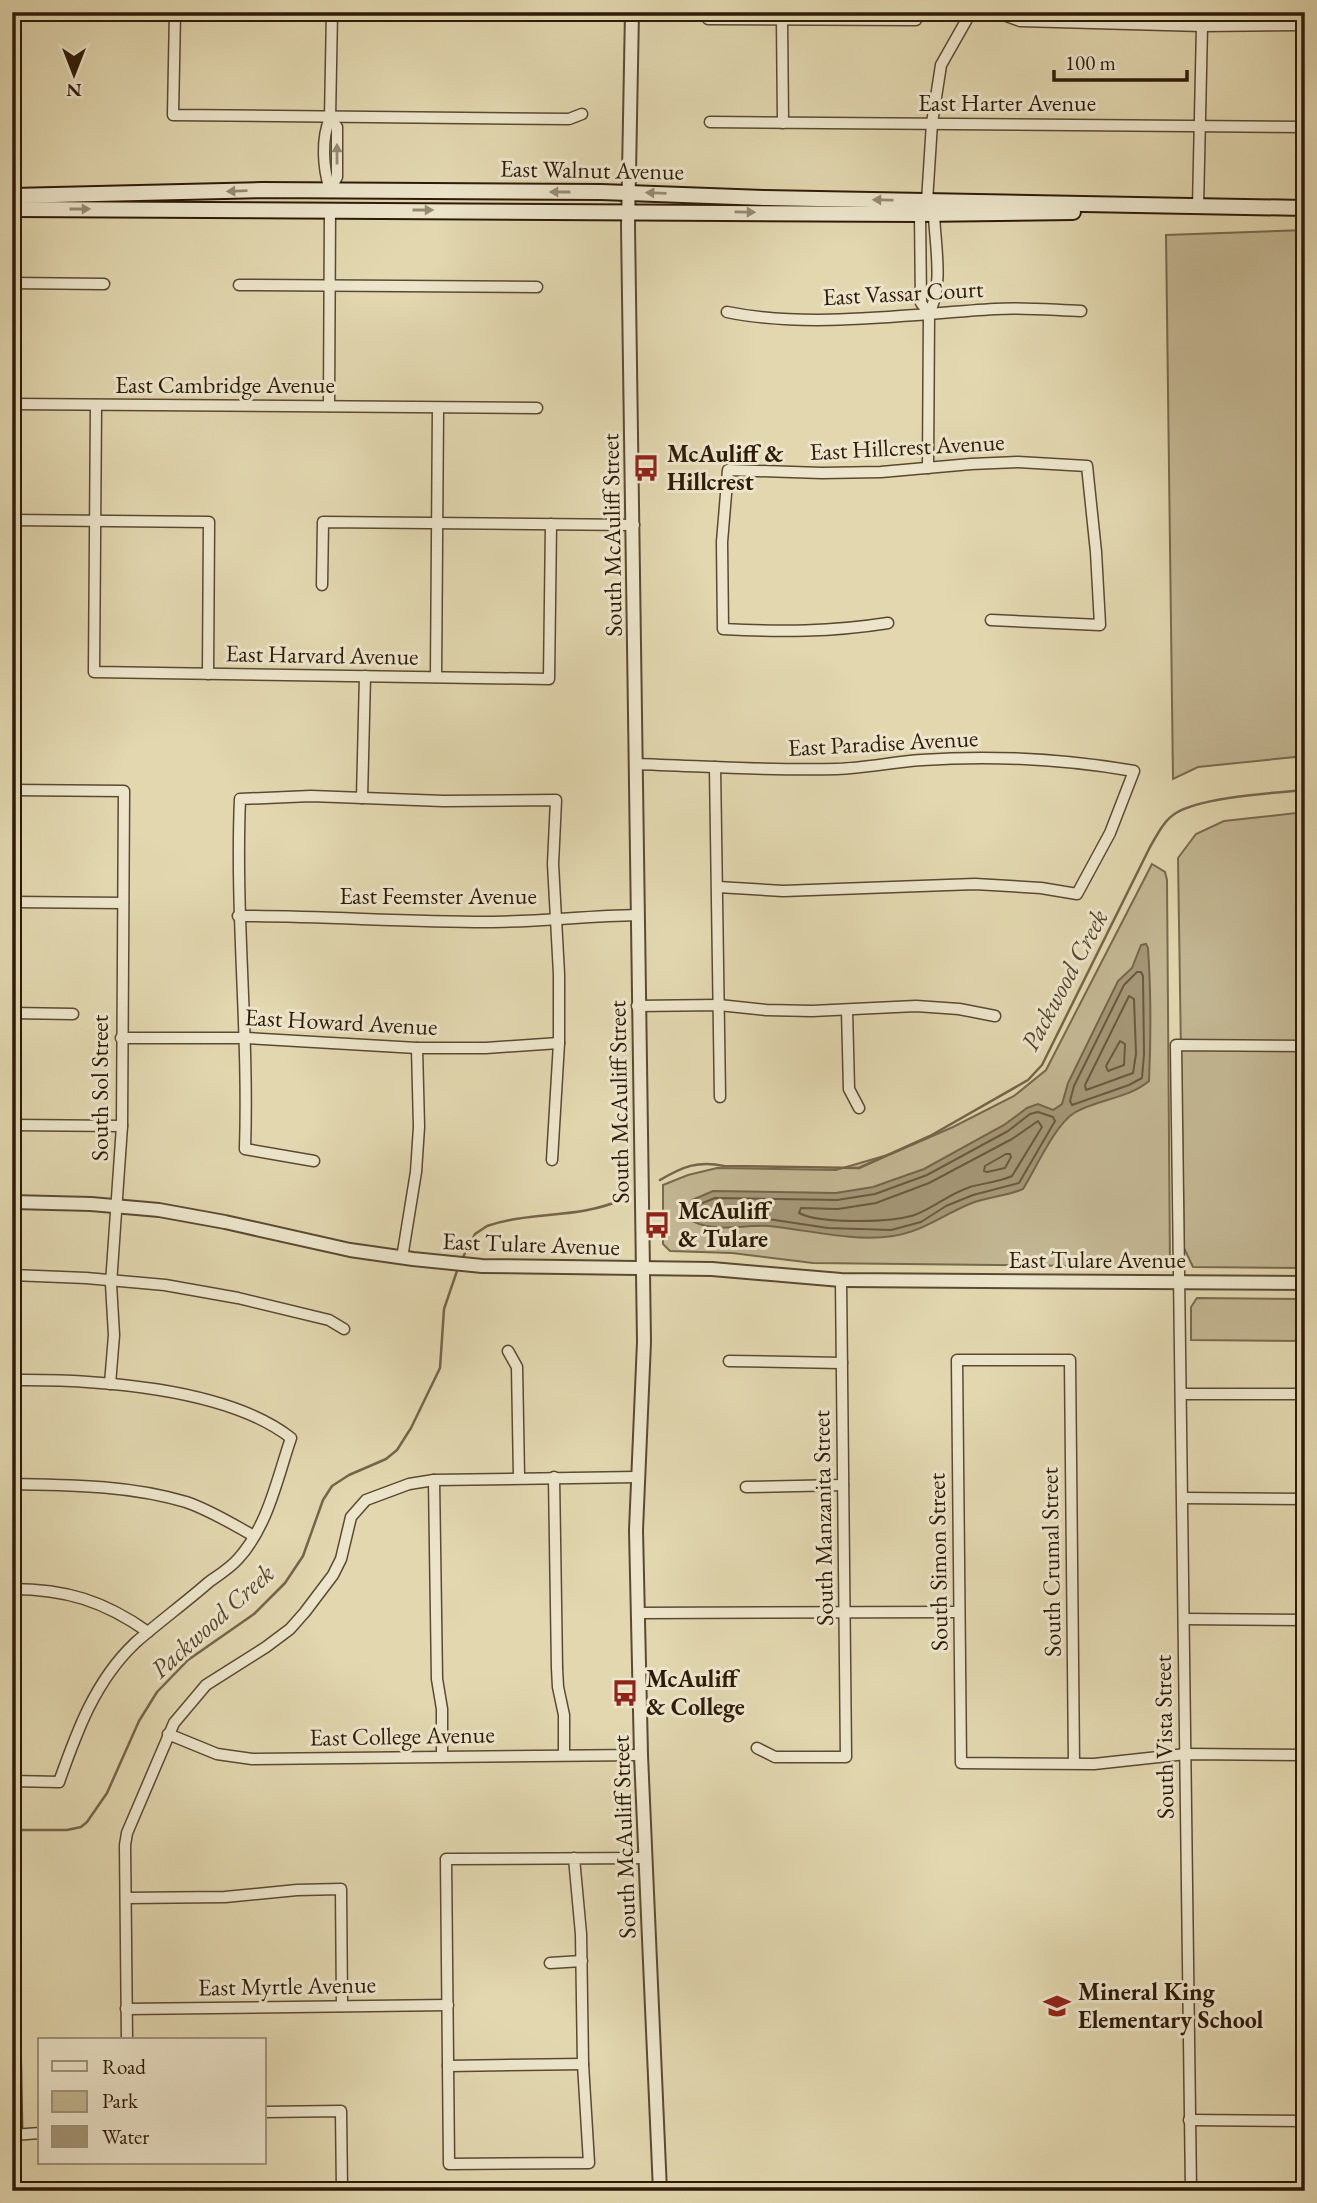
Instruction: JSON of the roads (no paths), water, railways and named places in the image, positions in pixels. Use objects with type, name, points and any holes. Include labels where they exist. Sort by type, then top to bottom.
[{"type":"main road","name":"East Walnut Avenue","points":[[12,209],[330,190],[628,193],[927,210]]},
{"type":"main road","points":[[245,209],[266,200],[316,199],[330,190]]},
{"type":"main road","points":[[330,209],[350,200],[392,200],[425,191]]},
{"type":"main road","name":"East Walnut Avenue","points":[[12,196],[245,209],[927,210],[1047,213],[1172,207],[1305,208]]},
{"type":"street","points":[[175,12],[173,115],[569,119],[582,114]]},
{"type":"street","points":[[330,190],[337,177],[337,127],[330,118],[332,12]]},
{"type":"street","name":"South McAuliff Street","points":[[632,12],[628,211],[643,1390],[637,1477],[638,1614],[641,1755],[660,2191]]},
{"type":"street","points":[[708,12],[708,19],[916,20]]},
{"type":"street","points":[[929,313],[921,303],[932,123],[941,65],[971,12]]},
{"type":"street","points":[[995,12],[1020,21],[1202,26],[1305,25]]},
{"type":"street","points":[[782,20],[783,123]]},
{"type":"street","points":[[1198,207],[1202,26]]},
{"type":"street","name":"East Harter Avenue","points":[[710,122],[1305,127]]},
{"type":"street","points":[[329,406],[330,209]]},
{"type":"street","points":[[927,210],[936,291],[936,301],[929,313],[928,468]]},
{"type":"street","points":[[12,283],[104,284]]},
{"type":"street","points":[[239,285],[537,287]]},
{"type":"street","name":"East Vassar Court","points":[[727,312],[809,318],[876,318],[999,309],[1081,311]]},
{"type":"street","name":"East Cambridge Avenue","points":[[12,404],[537,408]]},
{"type":"street","points":[[96,404],[96,521]]},
{"type":"street","points":[[436,677],[438,408]]},
{"type":"street","name":"East Hillcrest Avenue","points":[[888,623],[793,632],[723,629],[722,542],[728,470],[822,473],[1018,462],[1087,466],[1100,625],[991,620]]},
{"type":"street","points":[[12,520],[209,522],[208,674]]},
{"type":"street","name":"East Harvard Avenue","points":[[96,521],[94,672],[549,679],[551,524]]},
{"type":"street","points":[[322,585],[323,522],[634,525]]},
{"type":"street","points":[[362,798],[365,676]]},
{"type":"street","name":"East Paradise Avenue","points":[[635,764],[768,770],[841,769],[922,760],[1012,758],[1092,764],[1134,771],[1110,833],[1077,894],[1041,888],[975,884],[783,891],[718,887]]},
{"type":"street","points":[[715,767],[720,1097]]},
{"type":"street","name":"South Sol Street","points":[[12,790],[124,791],[122,1126],[111,1279],[114,1335],[110,1384]]},
{"type":"street","points":[[314,1161],[245,1149],[246,1038],[237,859],[240,799],[311,796],[443,801],[556,800],[553,864],[559,974],[559,1044],[552,1160]]},
{"type":"street","points":[[12,902],[122,902]]},
{"type":"street","name":"East Feemster Avenue","points":[[238,916],[491,922],[636,915]]},
{"type":"street","points":[[637,1006],[719,1005],[766,1010],[847,1010],[916,1006],[959,1009],[995,1016]]},
{"type":"street","points":[[847,1010],[849,1089],[859,1108]]},
{"type":"street","points":[[12,1013],[73,1014]]},
{"type":"street","name":"East Howard Avenue","points":[[121,1038],[246,1038],[417,1048],[559,1044]]},
{"type":"street","name":"South Vista Street","points":[[1191,2191],[1176,1045],[1304,1046]]},
{"type":"street","points":[[1304,1046],[1305,1239]]},
{"type":"street","points":[[402,1258],[416,1172],[419,1127],[417,1048]]},
{"type":"street","points":[[12,1125],[122,1126]]},
{"type":"street","name":"East Tulare Avenue","points":[[12,1202],[118,1206],[190,1215],[350,1250],[468,1265],[726,1270],[841,1280],[1305,1283]]},
{"type":"street","points":[[12,1275],[111,1279],[184,1288],[329,1320],[344,1329]]},
{"type":"street","name":"South Manzanita Street","points":[[757,1748],[775,1757],[846,1757],[841,1280]]},
{"type":"street","points":[[508,1351],[517,1367],[519,1478]]},
{"type":"street","name":"South Crumal Street","points":[[957,1360],[1070,1360],[1074,1764]]},
{"type":"street","name":"South Simon Street","points":[[957,1360],[961,1763],[1074,1764]]},
{"type":"street","points":[[729,1361],[842,1363]]},
{"type":"street","points":[[12,1380],[51,1379],[176,1392],[215,1402],[252,1416],[290,1438],[267,1511],[254,1536],[238,1559],[133,1645],[95,1694],[80,1723],[59,1782],[12,1781]]},
{"type":"street","points":[[1181,1394],[1305,1394]]},
{"type":"street","points":[[127,2038],[124,1857],[127,1833],[168,1734],[206,1685],[266,1647],[290,1629],[305,1612],[333,1575],[341,1559],[351,1517],[358,1508],[366,1500],[384,1493],[409,1484],[434,1480],[637,1477]]},
{"type":"street","points":[[554,1478],[557,1668],[564,1715],[564,1755]]},
{"type":"street","points":[[434,1480],[437,1679],[442,1709],[442,1756]]},
{"type":"street","points":[[12,1484],[96,1486],[141,1492],[187,1503],[254,1536]]},
{"type":"street","points":[[746,1487],[843,1485]]},
{"type":"street","points":[[1183,1498],[1305,1499]]},
{"type":"street","points":[[13,1591],[40,1588],[99,1602],[148,1632]]},
{"type":"street","points":[[638,1614],[959,1612]]},
{"type":"street","points":[[1184,1619],[1305,1620]]},
{"type":"street","name":"East College Avenue","points":[[168,1734],[203,1750],[233,1758],[641,1755]]},
{"type":"street","points":[[1074,1764],[1186,1754],[1305,1755]]},
{"type":"street","points":[[574,1858],[582,1961],[583,2064],[589,2163],[449,2164],[446,1859],[574,1858],[646,1858]]},
{"type":"street","points":[[12,1876],[15,2135],[38,2133]]},
{"type":"street","points":[[126,1898],[225,1897],[341,1889],[342,2006]]},
{"type":"street","points":[[550,1963],[582,1961]]},
{"type":"street","name":"East Myrtle Avenue","points":[[126,2009],[447,2005]]},
{"type":"street","points":[[448,2066],[583,2064]]},
{"type":"street","points":[[266,2112],[341,2111],[342,2191]]},
{"type":"street","points":[[1189,2120],[1305,2121]]},
{"type":"water","points":[[1146,944],[1150,998],[1149,1081],[1132,1092],[1083,1108],[1067,1119],[1053,1137],[1023,1189],[972,1203],[914,1231],[893,1236],[847,1237],[769,1226],[715,1227],[705,1226],[686,1217],[692,1200],[713,1191],[836,1193],[873,1187],[924,1169],[1004,1125],[1027,1108],[1038,1104],[1053,1110],[1062,1104],[1068,1083],[1118,981],[1132,968],[1141,945]]},
{"type":"waterway","name":"Packwood Creek","points":[[660,1180],[683,1168],[698,1164],[859,1168],[930,1136],[1028,1080],[1042,1065],[1150,847],[1168,820],[1176,813],[1203,803],[1305,790]]},
{"type":"waterway","name":"Packwood Creek","points":[[462,1259],[475,1234],[487,1226],[521,1218],[590,1210],[623,1199]]},
{"type":"waterway","name":"Packwood Creek","points":[[12,1830],[67,1830],[81,1827],[87,1822],[107,1793],[139,1721],[157,1692],[188,1660],[254,1614],[285,1583],[303,1556],[323,1500],[332,1486],[349,1475],[386,1459],[397,1450],[411,1428],[440,1368],[444,1309],[458,1268]]},
{"type":"place","name":"McAuliff & Hillcrest","points":[[646,468]]},
{"type":"place","name":"McAuliff & Tulare","points":[[657,1225]]},
{"type":"place","name":"McAuliff & College","points":[[625,1693]]},
{"type":"place","name":"Mineral King Elementary School","points":[[1057,2006]]}]
